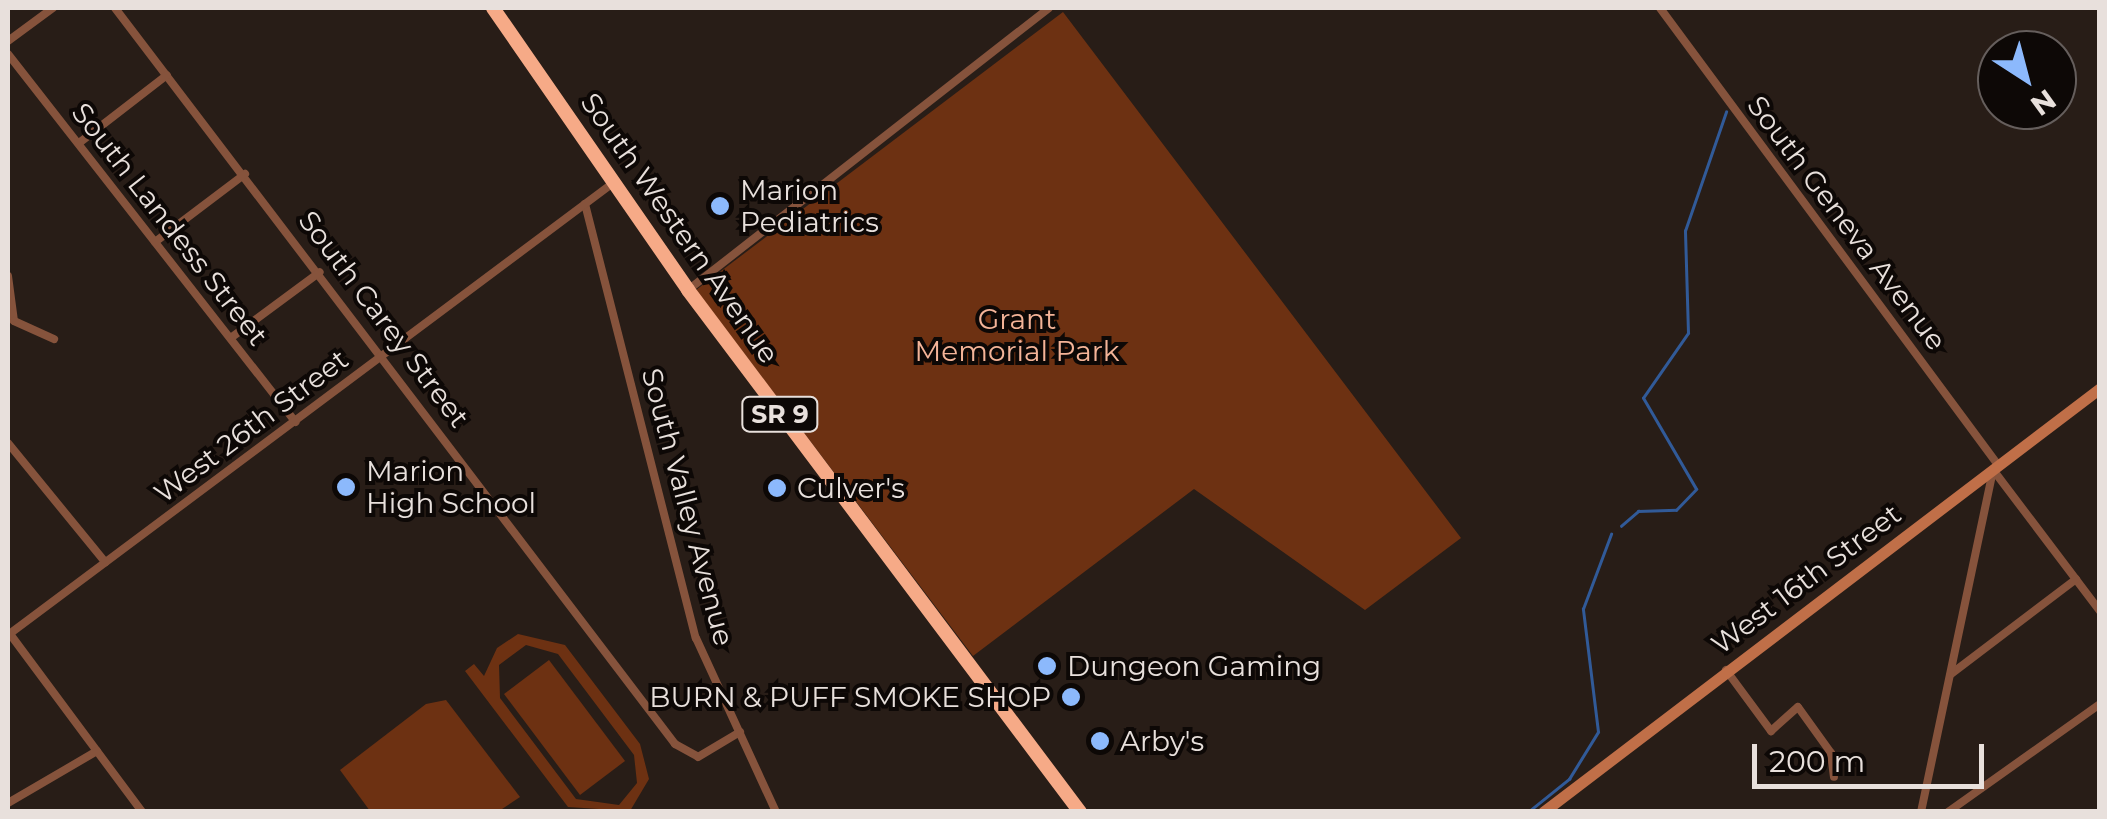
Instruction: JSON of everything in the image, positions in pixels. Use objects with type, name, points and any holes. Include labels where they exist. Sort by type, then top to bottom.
[{"type":"highway","name":"South Western Avenue","points":[[494,8],[617,180],[688,290],[1080,812]]},
{"type":"street","points":[[8,42],[53,8]]},
{"type":"street","name":"South Carey Street","points":[[116,8],[246,174],[675,744],[698,756],[740,732]]},
{"type":"street","points":[[688,290],[1049,8]]},
{"type":"street","name":"South Geneva Avenue","points":[[1660,8],[2100,612]]},
{"type":"street","name":"South Landess Street","points":[[8,54],[296,422]]},
{"type":"street","points":[[79,143],[168,75]]},
{"type":"street","points":[[154,242],[246,174]]},
{"type":"street","name":"West 26th Street","points":[[9,635],[617,180]]},
{"type":"street","name":"South Valley Avenue","points":[[585,204],[696,638],[776,812]]},
{"type":"street","points":[[232,337],[320,272]]},
{"type":"street","points":[[8,276],[11,323],[54,339]]},
{"type":"street","name":"West 16th Street","points":[[1543,812],[2100,388]]},
{"type":"street","points":[[9,448],[104,562]]},
{"type":"street","points":[[1921,812],[1995,468]]},
{"type":"street","points":[[1951,674],[2076,579]]},
{"type":"street","points":[[9,635],[142,812]]},
{"type":"street","points":[[1726,670],[1771,731],[1798,708],[1831,753],[1834,777]]},
{"type":"street","points":[[1948,812],[2100,704]]},
{"type":"street","points":[[8,804],[97,750]]},
{"type":"green space","name":"Grant Memorial Park","points":[[1063,12],[1461,538],[1365,610],[1194,489],[973,656],[696,290]]},
{"type":"green space","points":[[518,634],[565,645],[640,744],[649,779],[630,811],[568,807],[465,671],[474,664],[484,676],[497,648]],"holes":[[[526,645],[558,654],[634,755],[637,783],[619,805],[576,799],[500,698],[499,665]]]},
{"type":"green space","points":[[549,660],[625,761],[580,795],[504,694]]},
{"type":"green space","points":[[446,700],[520,797],[499,811],[370,811],[340,770],[426,704]]},
{"type":"waterway","points":[[1621,526],[1638,511],[1676,510],[1696,489],[1643,398],[1688,333],[1685,231],[1726,112]]},
{"type":"waterway","points":[[1528,812],[1569,779],[1598,732],[1583,609],[1611,534]]},
{"type":"place","name":"Marion Pediatrics","points":[[720,206]]},
{"type":"place","name":"Marion High School","points":[[346,487]]},
{"type":"place","name":"Culver's","points":[[777,488]]},
{"type":"place","name":"Dungeon Gaming","points":[[1047,666]]},
{"type":"place","name":"BURN & PUFF SMOKE SHOP","points":[[1071,697]]},
{"type":"place","name":"Arby's","points":[[1100,741]]}]
